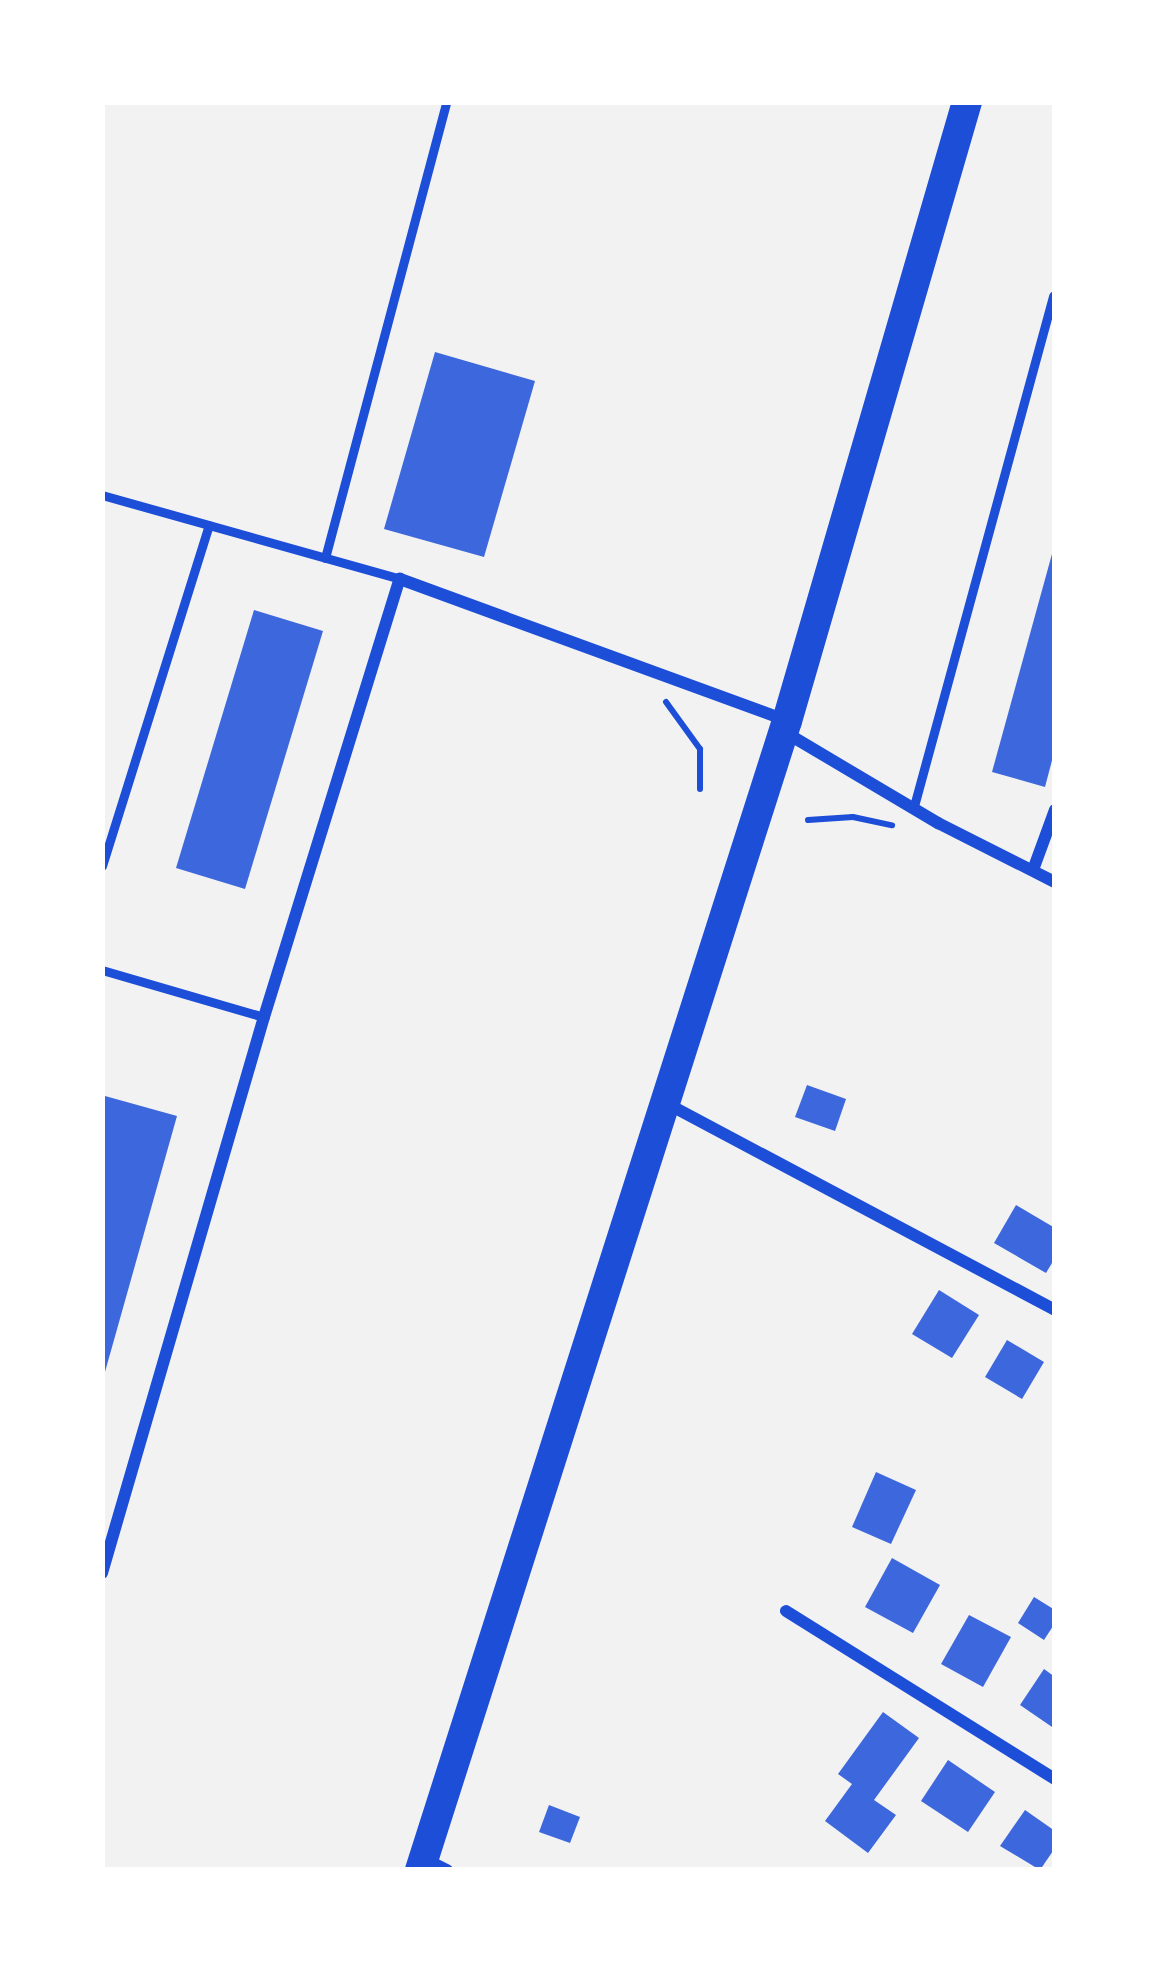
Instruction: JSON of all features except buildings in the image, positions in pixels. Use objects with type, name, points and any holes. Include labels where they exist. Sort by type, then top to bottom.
[{"type":"main road","points":[[430,1866],[664,1102],[787,721],[967,102]]},
{"type":"street","points":[[102,1573],[264,1017],[400,579],[787,721],[793,737],[938,823],[1055,881]]},
{"type":"street","points":[[1033,869],[1055,810]]},
{"type":"street","points":[[664,1102],[1055,1310]]},
{"type":"street","points":[[786,1611],[1055,1778]]},
{"type":"lane","points":[[325,559],[446,102]]},
{"type":"lane","points":[[914,806],[1053,296]]},
{"type":"lane","points":[[102,495],[400,579]]},
{"type":"lane","points":[[102,866],[209,525]]},
{"type":"lane","points":[[102,970],[264,1017]]},
{"type":"path","points":[[640,668],[653,692],[682,718],[700,749],[700,789]]},
{"type":"path","points":[[808,820],[938,823]]}]
